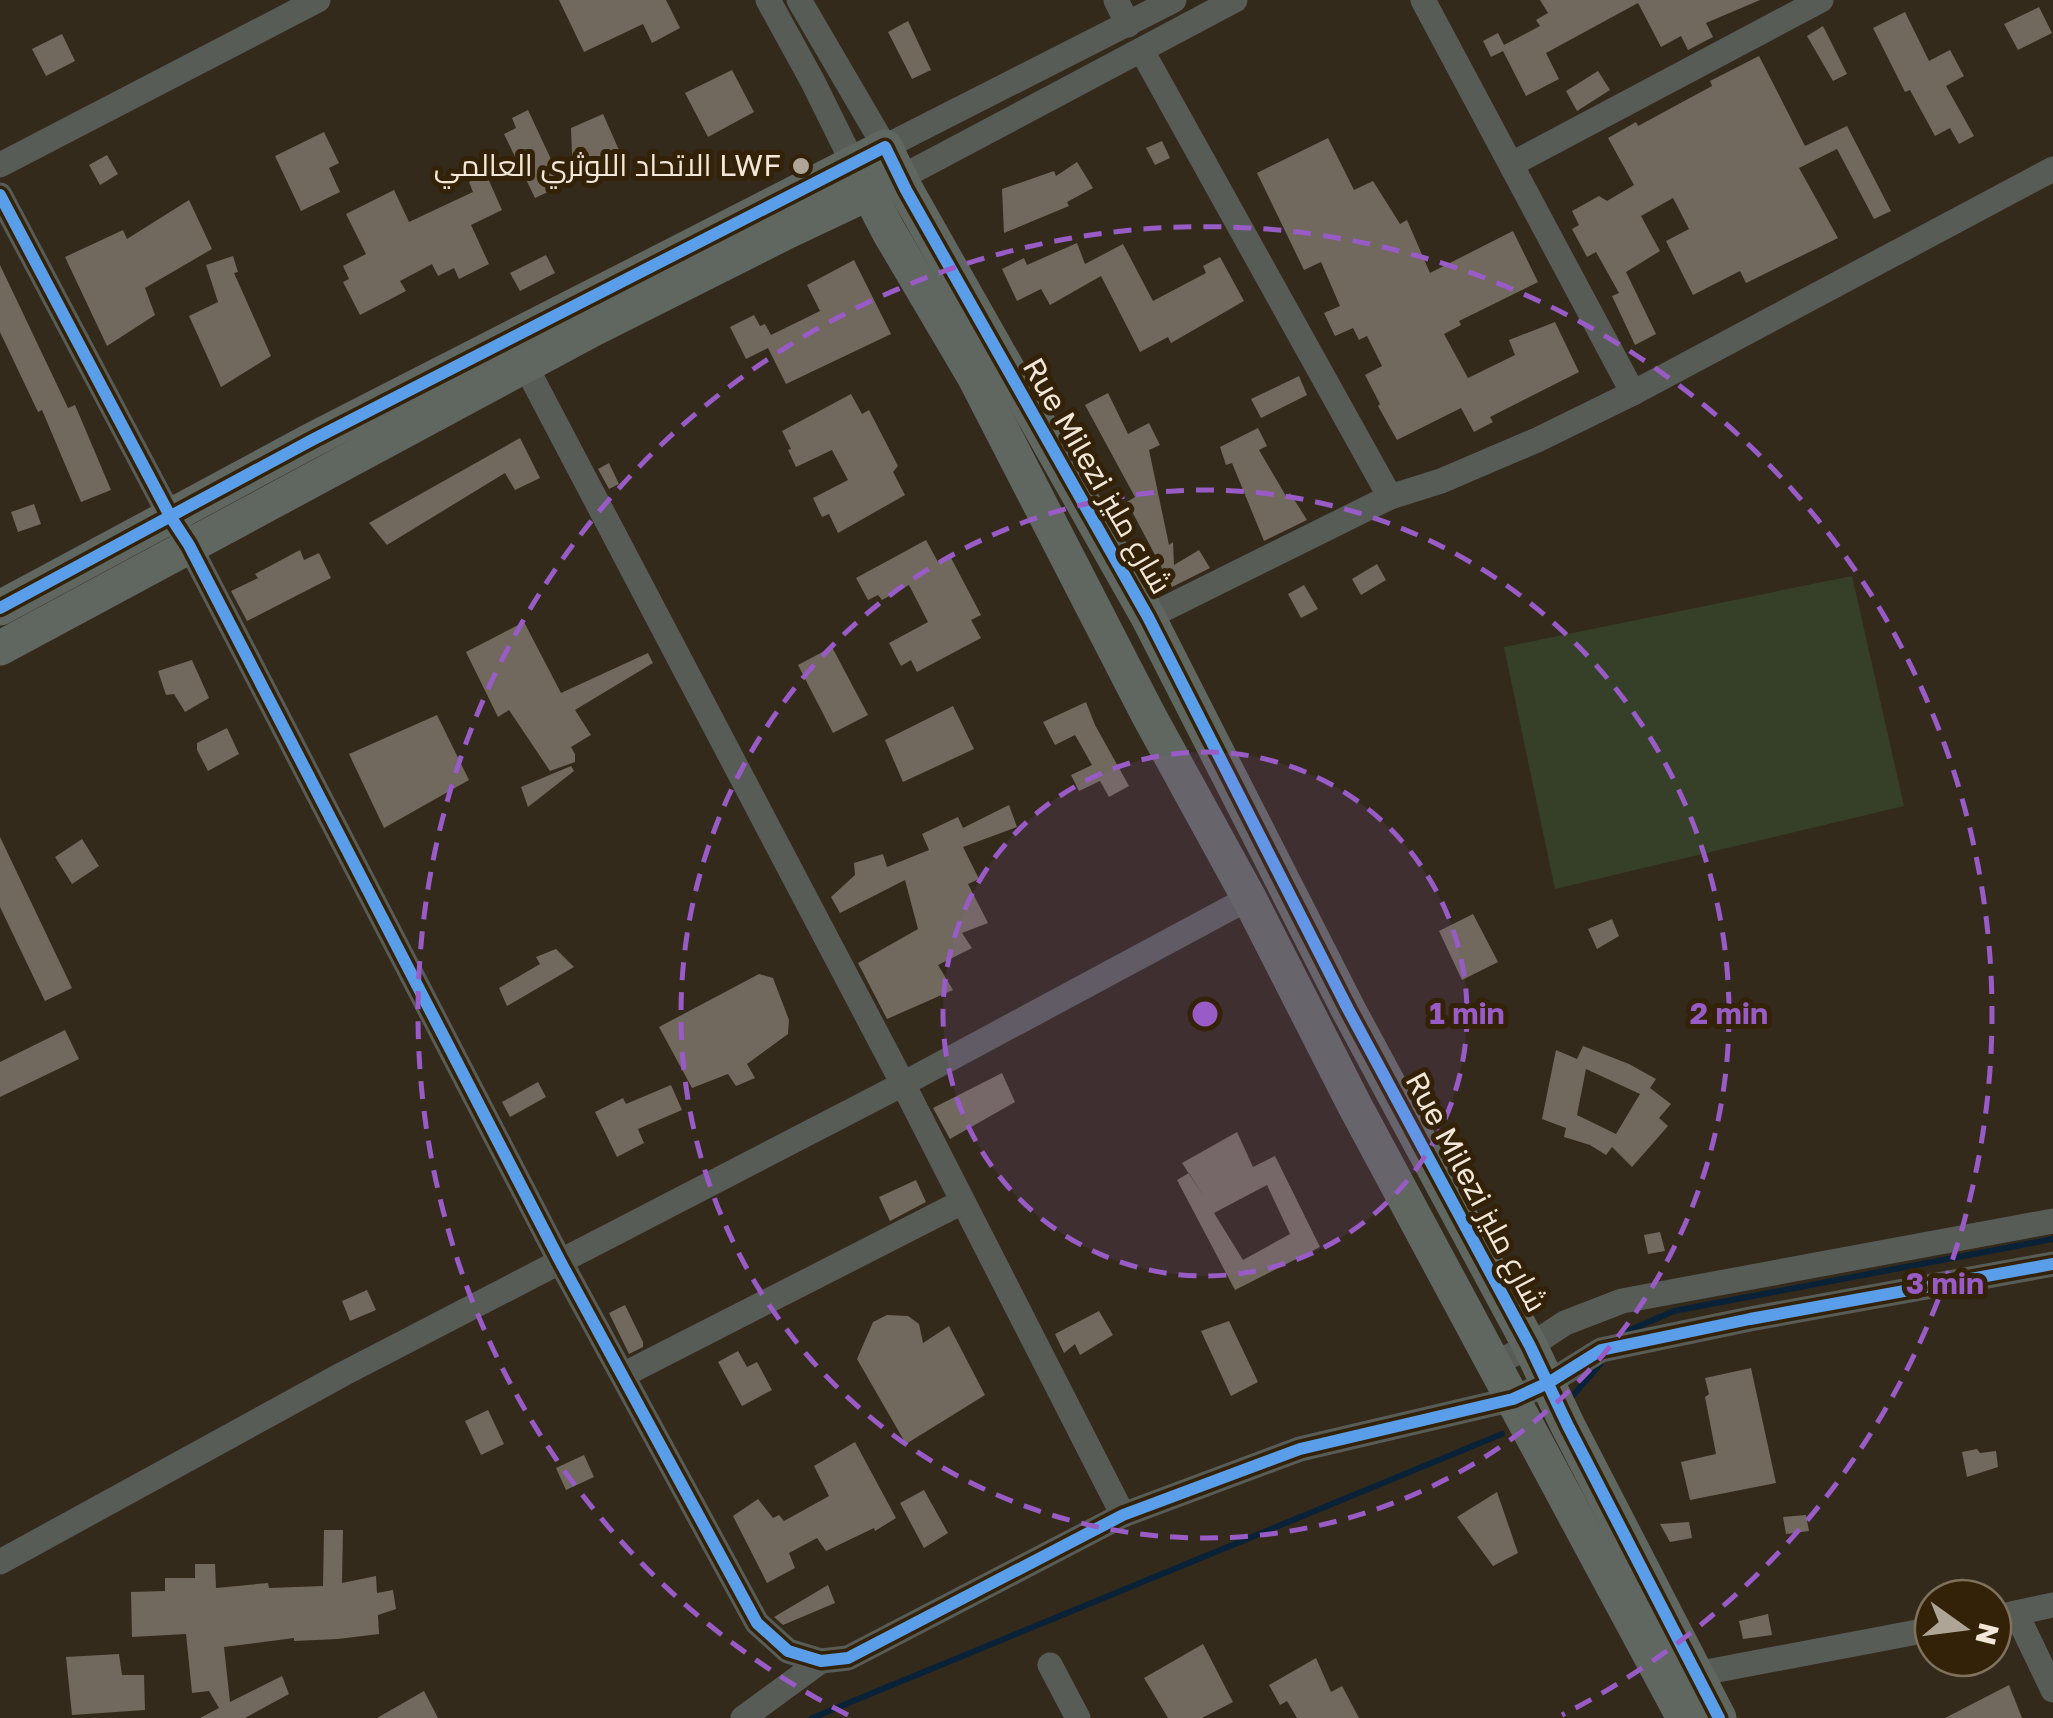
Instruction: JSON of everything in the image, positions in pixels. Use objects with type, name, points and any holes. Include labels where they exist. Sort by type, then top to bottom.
[{"type":"street","points":[[0,165],[318,0]]},
{"type":"street","points":[[768,0],[813,82],[877,171]]},
{"type":"street","points":[[799,0],[877,171]]},
{"type":"street","points":[[1116,0],[1128,25]]},
{"type":"street","points":[[0,608],[180,531],[526,367],[782,234],[877,171],[1174,0]]},
{"type":"street","points":[[0,648],[312,440],[877,171],[1142,51],[1235,0]]},
{"type":"street","points":[[1422,0],[1633,392]]},
{"type":"street","points":[[1512,164],[1821,0]]},
{"type":"street","points":[[1142,51],[1390,498]]},
{"type":"street","points":[[1148,617],[1390,498],[1536,440],[1633,392],[2053,169]]},
{"type":"street","name":"Rue Milezi شارع مليز","points":[[877,171],[1148,617],[1348,1009],[1530,1346],[1719,1718]]},
{"type":"street","name":"Rue Milezi شارع مليز","points":[[877,171],[889,232],[974,376],[1355,1106],[1684,1718]]},
{"type":"street","points":[[0,195],[622,1375],[757,1623],[788,1650],[821,1661],[848,1658],[1123,1515],[1300,1449],[1513,1399],[1615,1346],[2053,1264]]},
{"type":"street","points":[[526,367],[904,1084],[1123,1515]]},
{"type":"street","points":[[0,1562],[309,1393],[904,1084],[1249,898]]},
{"type":"street","points":[[622,1375],[962,1202]]},
{"type":"street","points":[[1494,1364],[1565,1323],[1622,1301],[2053,1221]]},
{"type":"street","points":[[2013,1613],[2053,1605]]},
{"type":"street","points":[[2013,1629],[2053,1690]]},
{"type":"street","points":[[1696,1674],[1913,1633]]},
{"type":"street","points":[[742,1718],[821,1661]]},
{"type":"street","points":[[1050,1665],[1078,1718]]},
{"type":"green space","points":[[1852,576],[1904,806],[1555,889],[1504,647]]},
{"type":"building","points":[[559,0],[666,0],[680,28],[652,43],[643,24],[584,52]]},
{"type":"building","points":[[1540,0],[1760,0],[1706,23],[1713,37],[1688,50],[1681,36],[1661,47],[1638,3],[1546,53],[1559,79],[1526,96],[1503,51],[1491,57],[1483,41],[1498,33],[1504,45],[1540,26],[1536,20],[1548,13]]},
{"type":"building","points":[[2039,7],[2052,33],[2018,50],[2004,24]]},
{"type":"building","points":[[1905,12],[1929,61],[1950,50],[1964,76],[1946,86],[1974,136],[1959,144],[1950,128],[1935,136],[1910,90],[1905,92],[1873,28]]},
{"type":"building","points":[[908,21],[931,70],[912,79],[888,32]]},
{"type":"building","points":[[1823,26],[1847,74],[1833,81],[1807,36]]},
{"type":"building","points":[[62,34],[75,61],[46,76],[32,49]]},
{"type":"building","points":[[1759,56],[1805,146],[1847,126],[1891,211],[1874,219],[1837,149],[1799,168],[1838,238],[1746,283],[1740,271],[1693,295],[1666,241],[1689,229],[1673,198],[1641,216],[1660,251],[1626,272],[1656,334],[1635,345],[1612,296],[1619,293],[1596,252],[1587,257],[1572,229],[1579,225],[1572,211],[1599,196],[1607,201],[1634,185],[1608,138],[1712,86],[1710,81]]},
{"type":"building","points":[[732,70],[754,112],[708,137],[685,93]]},
{"type":"building","points":[[1598,71],[1610,90],[1577,111],[1566,91]]},
{"type":"building","points":[[528,110],[563,185],[535,198],[504,134],[516,128],[512,118]]},
{"type":"building","points":[[603,114],[623,159],[573,182],[571,128]]},
{"type":"building","points":[[324,132],[339,163],[329,168],[340,192],[301,211],[275,156]]},
{"type":"building","points":[[1328,138],[1354,190],[1373,181],[1400,224],[1407,220],[1430,273],[1513,231],[1538,282],[1459,321],[1461,325],[1444,334],[1468,378],[1515,355],[1509,340],[1555,322],[1579,372],[1490,417],[1493,422],[1474,432],[1461,408],[1397,440],[1365,375],[1382,366],[1367,336],[1359,340],[1353,328],[1335,336],[1324,313],[1340,306],[1321,262],[1304,270],[1257,173]]},
{"type":"building","points":[[1162,141],[1170,158],[1155,165],[1146,148]]},
{"type":"building","points":[[107,155],[118,174],[100,185],[89,165]]},
{"type":"building","points":[[1077,162],[1093,188],[1067,202],[1069,206],[1004,233],[1002,189],[1054,171],[1056,176]]},
{"type":"building","points":[[486,174],[502,210],[471,225],[489,264],[459,279],[454,268],[438,276],[432,264],[400,281],[406,291],[360,315],[343,282],[349,279],[343,266],[366,254],[346,214],[394,190],[409,222],[473,192],[469,182]]},
{"type":"building","points":[[189,200],[212,249],[145,288],[155,315],[107,346],[65,257],[123,230],[127,239]]},
{"type":"building","points":[[1077,243],[1085,264],[1123,244],[1153,301],[1206,273],[1203,266],[1220,257],[1244,301],[1171,343],[1168,337],[1140,352],[1101,276],[1050,305],[1041,289],[1017,301],[1002,269],[1024,258],[1027,265]]},
{"type":"building","points":[[546,255],[555,273],[520,291],[510,273]]},
{"type":"building","points":[[233,256],[238,272],[234,273],[271,356],[221,387],[189,316],[218,302],[206,265]]},
{"type":"building","points":[[854,260],[891,334],[786,384],[768,348],[746,359],[730,327],[754,315],[771,335],[820,311],[807,285]]},
{"type":"building","points":[[0,265],[68,408],[75,405],[111,490],[81,502],[42,410],[38,412],[0,332]]},
{"type":"building","points":[[1299,376],[1307,395],[1261,418],[1251,399]]},
{"type":"building","points":[[1108,393],[1128,434],[1149,423],[1160,445],[1149,450],[1169,545],[1173,542],[1174,565],[1199,550],[1210,568],[1172,587],[1127,502],[1135,497],[1085,405]]},
{"type":"building","points":[[851,394],[862,414],[869,410],[898,466],[893,472],[905,495],[838,533],[829,514],[822,517],[813,498],[848,480],[832,450],[796,467],[782,431]]},
{"type":"building","points":[[1258,428],[1267,446],[1259,450],[1286,496],[1290,493],[1307,520],[1264,541],[1232,463],[1226,465],[1220,447]]},
{"type":"building","points":[[520,438],[540,478],[515,490],[505,473],[387,545],[369,523]]},
{"type":"building","points":[[609,463],[619,484],[609,489],[598,469]]},
{"type":"building","points":[[34,504],[41,524],[18,532],[11,512]]},
{"type":"building","points":[[926,540],[938,562],[950,556],[981,615],[971,620],[981,638],[917,672],[911,660],[901,666],[889,643],[928,622],[909,585],[882,600],[878,595],[868,600],[856,578]]},
{"type":"building","points":[[300,550],[304,560],[319,553],[331,578],[247,621],[231,591]]},
{"type":"building","points":[[1377,564],[1386,580],[1361,595],[1352,579]]},
{"type":"building","points":[[1304,585],[1318,609],[1301,618],[1288,594]]},
{"type":"building","points":[[524,622],[561,693],[648,653],[653,663],[575,710],[591,735],[571,747],[575,762],[550,771],[509,710],[498,717],[466,652]]},
{"type":"building","points":[[832,647],[868,715],[833,733],[798,665]]},
{"type":"building","points":[[192,660],[209,698],[185,712],[174,694],[166,695],[158,671]]},
{"type":"building","points":[[1086,702],[1129,786],[1109,797],[1100,781],[1079,791],[1071,775],[1092,765],[1075,735],[1055,745],[1043,722]]},
{"type":"building","points":[[953,706],[974,749],[903,782],[885,740]]},
{"type":"building","points":[[437,715],[469,780],[384,828],[349,754]]},
{"type":"building","points":[[227,728],[239,754],[208,771],[197,743]]},
{"type":"building","points":[[571,766],[574,771],[528,807],[521,787]]},
{"type":"building","points":[[1009,805],[1017,827],[963,847],[979,879],[968,884],[988,923],[962,933],[972,948],[938,965],[953,990],[887,1019],[858,963],[918,929],[905,880],[840,913],[831,897],[855,875],[854,863],[883,854],[887,867],[929,850],[922,834],[958,817],[963,828]]},
{"type":"building","points":[[0,837],[72,988],[45,1001],[0,907]]},
{"type":"building","points":[[82,839],[99,866],[72,884],[55,857]]},
{"type":"building","points":[[1473,914],[1498,962],[1462,980],[1439,931]]},
{"type":"building","points":[[1612,919],[1619,936],[1597,949],[1588,929]]},
{"type":"building","points":[[556,949],[574,967],[507,1006],[499,988],[540,964],[536,957]]},
{"type":"building","points":[[759,974],[773,978],[789,1020],[788,1034],[747,1064],[755,1078],[736,1086],[728,1074],[692,1088],[659,1027]]},
{"type":"building","points":[[65,1030],[79,1059],[0,1097],[0,1062]]},
{"type":"building","points":[[1583,1046],[1629,1064],[1656,1079],[1650,1088],[1671,1104],[1659,1118],[1668,1126],[1632,1167],[1612,1147],[1606,1155],[1564,1137],[1566,1128],[1542,1119],[1556,1050],[1577,1059]],"holes":[[[1586,1069],[1640,1094],[1616,1134],[1577,1115]]]},
{"type":"building","points":[[1002,1073],[1015,1102],[950,1139],[933,1108]]},
{"type":"building","points":[[538,1082],[546,1097],[510,1117],[502,1102]]},
{"type":"building","points":[[671,1085],[682,1110],[638,1129],[644,1143],[617,1157],[595,1112],[623,1098],[626,1104]]},
{"type":"building","points":[[1237,1132],[1253,1167],[1275,1156],[1320,1247],[1235,1290],[1177,1180],[1189,1173],[1182,1163]],"holes":[[[1267,1185],[1290,1234],[1243,1260],[1214,1213]]]},
{"type":"building","points":[[916,1180],[926,1202],[890,1221],[879,1197]]},
{"type":"building","points":[[1660,1232],[1665,1251],[1648,1254],[1644,1235]]},
{"type":"building","points":[[367,1290],[376,1310],[350,1321],[342,1301]]},
{"type":"building","points":[[625,1305],[643,1342],[643,1347],[629,1354],[609,1313]]},
{"type":"building","points":[[1099,1311],[1113,1335],[1080,1355],[1075,1344],[1064,1353],[1055,1334]]},
{"type":"building","points":[[887,1315],[908,1316],[919,1324],[923,1343],[949,1326],[985,1395],[906,1444],[857,1359],[873,1322]]},
{"type":"building","points":[[1229,1321],[1258,1382],[1231,1396],[1201,1331]]},
{"type":"building","points":[[738,1351],[747,1367],[757,1362],[772,1390],[742,1406],[718,1362]]},
{"type":"building","points":[[1751,1368],[1776,1483],[1690,1500],[1681,1462],[1716,1454],[1705,1378]]},
{"type":"building","points":[[488,1410],[504,1444],[481,1455],[465,1421]]},
{"type":"building","points":[[855,1442],[896,1518],[826,1551],[817,1538],[789,1553],[795,1568],[767,1583],[733,1516],[758,1499],[773,1518],[779,1515],[784,1521],[829,1496],[814,1466]]},
{"type":"building","points":[[1977,1449],[1980,1453],[1996,1451],[1998,1467],[1967,1477],[1962,1452]]},
{"type":"building","points":[[584,1455],[594,1477],[566,1490],[556,1468]]},
{"type":"building","points":[[924,1490],[948,1533],[924,1548],[900,1503]]},
{"type":"building","points":[[1497,1492],[1518,1553],[1493,1566],[1457,1517]]},
{"type":"building","points":[[1806,1515],[1809,1531],[1786,1534],[1783,1517]]},
{"type":"building","points":[[1689,1522],[1692,1538],[1670,1542],[1660,1524]]},
{"type":"building","points":[[324,1530],[343,1530],[342,1583],[376,1576],[377,1593],[393,1590],[396,1609],[378,1615],[379,1634],[338,1639],[294,1638],[224,1647],[230,1702],[282,1676],[289,1694],[245,1718],[200,1718],[219,1708],[209,1691],[192,1693],[186,1634],[132,1637],[131,1592],[165,1591],[165,1578],[195,1578],[195,1564],[215,1564],[216,1588],[268,1583],[269,1588],[323,1586]]},
{"type":"building","points":[[828,1585],[835,1603],[783,1625],[774,1617]]},
{"type":"building","points":[[1768,1614],[1772,1635],[1743,1639],[1739,1621]]},
{"type":"building","points":[[1203,1644],[1233,1702],[1202,1718],[1168,1718],[1144,1678]]},
{"type":"building","points":[[119,1654],[122,1675],[144,1675],[145,1710],[72,1715],[66,1657]]},
{"type":"building","points":[[1316,1658],[1331,1692],[1342,1686],[1359,1718],[1297,1718],[1287,1701],[1280,1705],[1269,1685]]},
{"type":"building","points":[[2009,1685],[2022,1718],[1945,1718]]},
{"type":"building","points":[[424,1691],[438,1718],[377,1718]]},
{"type":"waterway","points":[[1621,1334],[1674,1311],[2053,1239]]},
{"type":"waterway","points":[[1570,1399],[1601,1363]]},
{"type":"waterway","points":[[812,1718],[1502,1434]]},
{"type":"cycle path","points":[[0,608],[312,440],[885,147],[1148,617],[1348,1009],[1530,1346],[1719,1718]]},
{"type":"cycle path","points":[[0,195],[189,545],[560,1261],[757,1623],[788,1651],[821,1661],[848,1658],[1123,1515],[1300,1449],[1513,1399],[1548,1383],[1601,1350],[2053,1264]]},
{"type":"place","name":"الاتحاد اللوثري العالمي LWF","points":[[801,166]]}]
